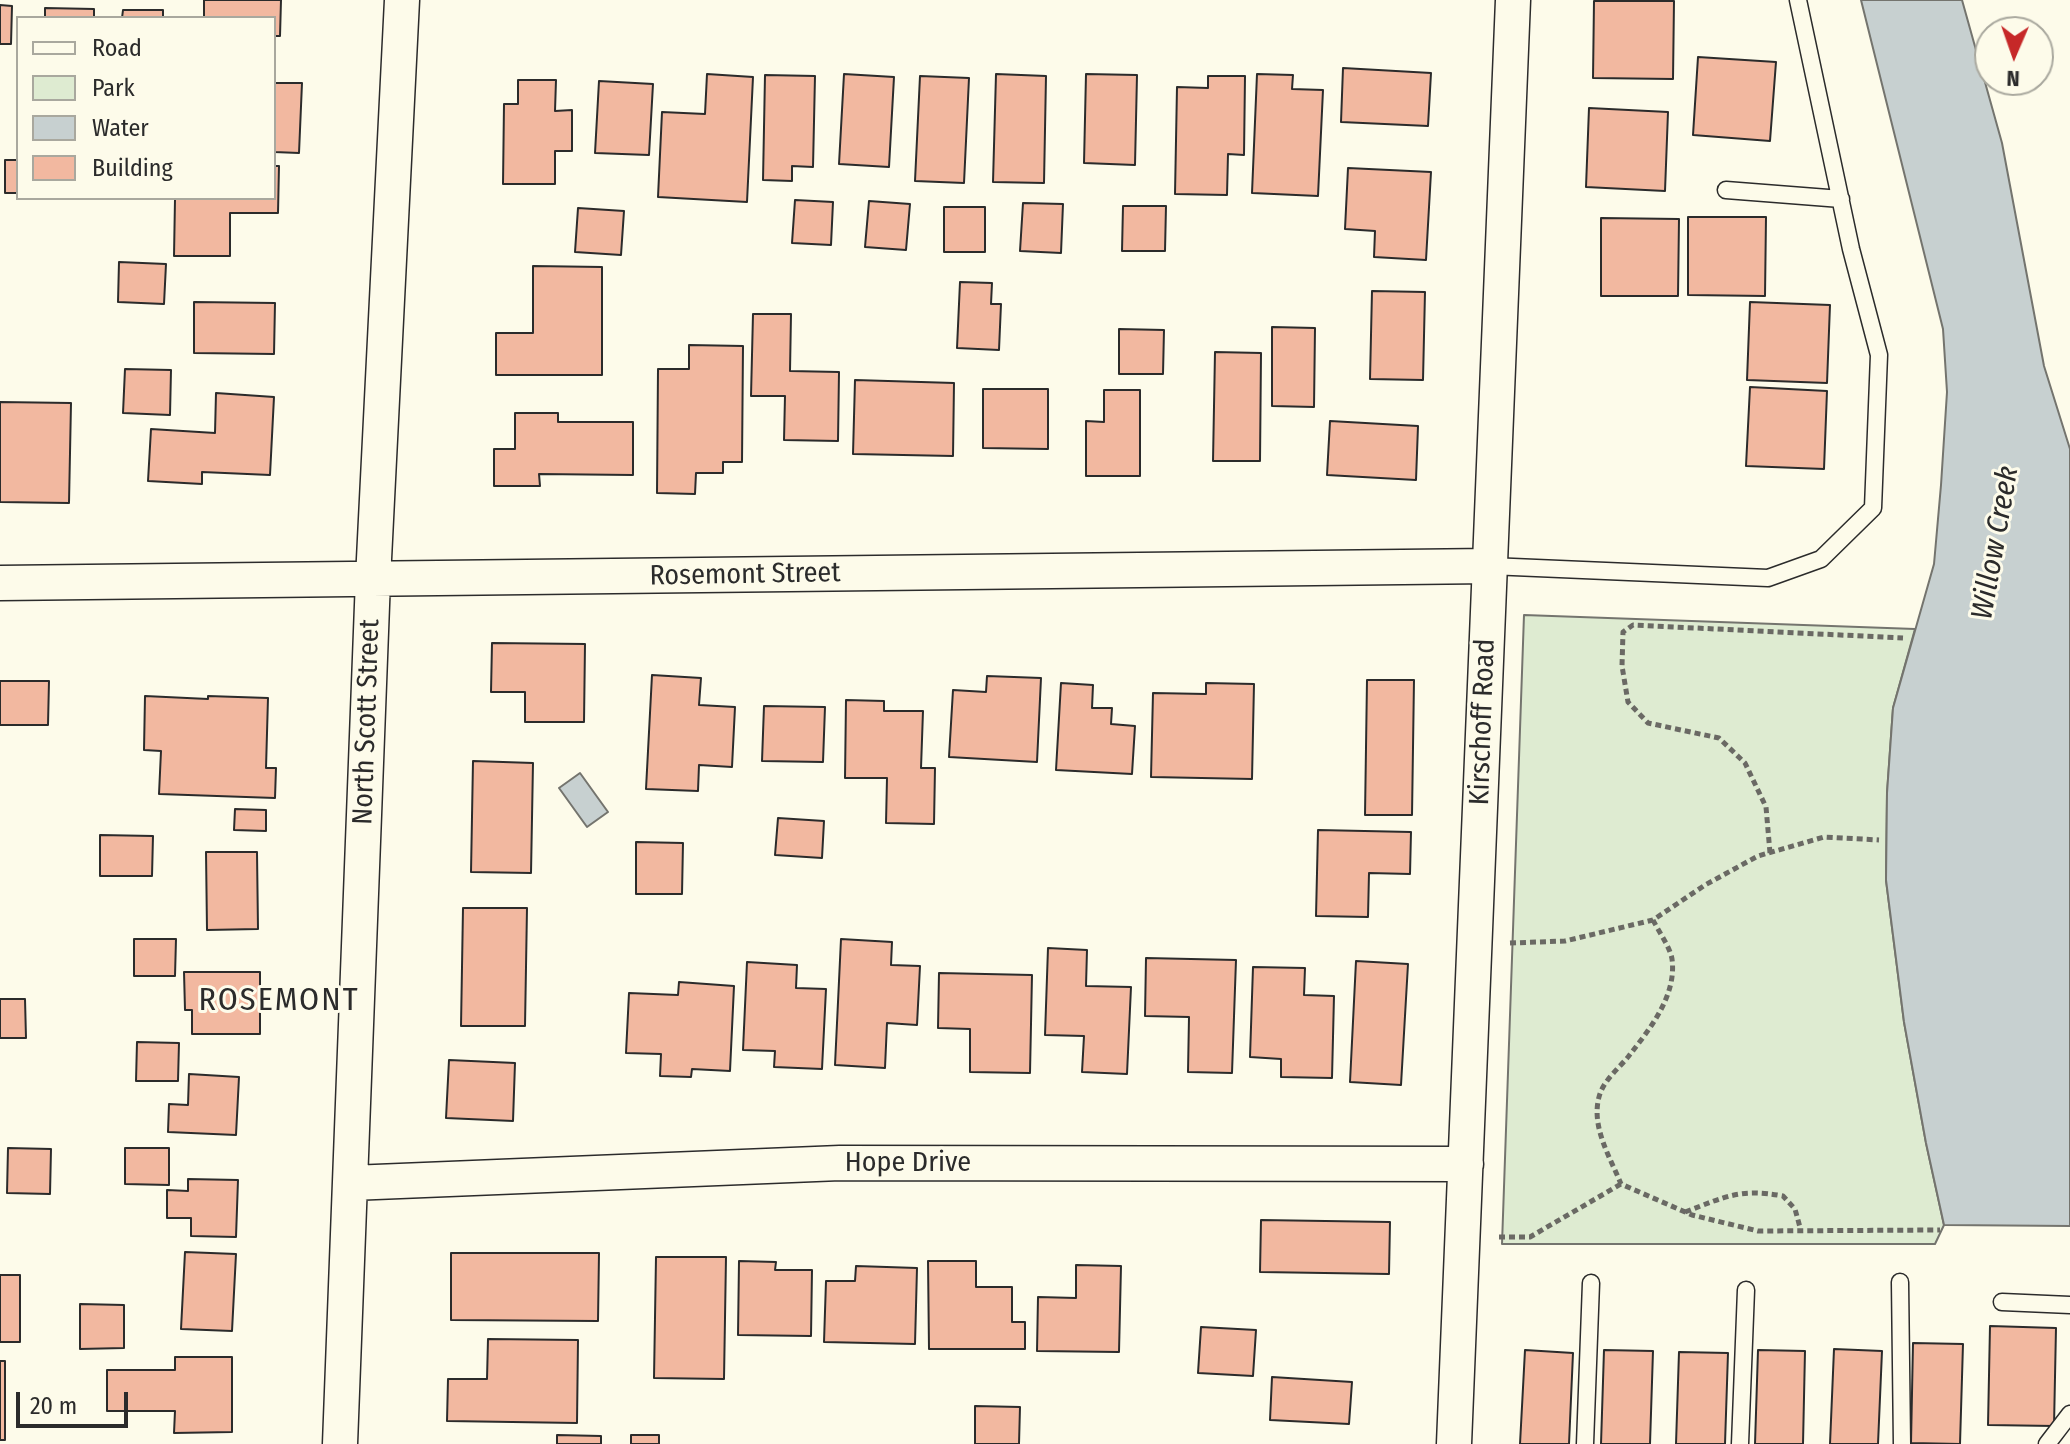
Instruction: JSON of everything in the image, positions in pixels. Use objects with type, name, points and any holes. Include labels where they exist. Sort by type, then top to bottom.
[{"type":"street","name":"North Scott Street","points":[[340,1444],[373,579],[402,0]]},
{"type":"street","name":"Kirschoff Road","points":[[1454,1444],[1513,0]]},
{"type":"street","name":"Rosemont Street","points":[[0,583],[1490,566]]},
{"type":"street","name":"Hope Drive","points":[[351,1183],[840,1163],[1466,1164]]},
{"type":"lane","points":[[1490,566],[1768,578],[1821,559],[1873,508],[1879,355],[1798,0]]},
{"type":"lane","points":[[1726,190],[1841,199]]},
{"type":"lane","points":[[1900,1282],[1902,1444]]},
{"type":"lane","points":[[1585,1444],[1591,1283]]},
{"type":"lane","points":[[1740,1444],[1746,1290]]},
{"type":"lane","points":[[2002,1302],[2070,1305]]},
{"type":"lane","points":[[2047,1444],[2070,1414]]},
{"type":"path","points":[[1770,853],[1766,807],[1745,763],[1719,738],[1648,723],[1628,702],[1622,666],[1623,632],[1633,625],[1903,638]]},
{"type":"path","points":[[1510,943],[1565,941],[1653,920],[1705,885],[1758,856],[1824,837],[1879,840]]},
{"type":"path","points":[[1653,920],[1672,957],[1671,987],[1656,1018],[1608,1079],[1599,1097],[1598,1127],[1621,1184],[1685,1212],[1758,1231],[1940,1230]]},
{"type":"path","points":[[1499,1237],[1530,1237],[1621,1184]]},
{"type":"path","points":[[1685,1212],[1734,1193],[1761,1192],[1783,1196],[1795,1209],[1801,1231]]},
{"type":"green space","points":[[1524,615],[1915,629],[1893,708],[1887,793],[1886,880],[1904,1022],[1944,1225],[1935,1244],[1502,1244]]},
{"type":"water","name":"Willow Creek","points":[[1861,0],[1962,0],[1974,43],[1974,96],[1989,96],[2002,143],[2044,366],[2070,449],[2070,1226],[1944,1225],[1904,1022],[1886,880],[1887,793],[1893,708],[1934,564],[1947,392],[1943,329]]},
{"type":"water","points":[[580,773],[608,812],[587,827],[559,788]]},
{"type":"building","points":[[204,0],[281,0],[280,36],[276,36],[276,16],[204,16]]},
{"type":"building","points":[[1594,1],[1674,1],[1673,79],[1593,78]]},
{"type":"building","points":[[0,5],[12,6],[11,44],[0,44]]},
{"type":"building","points":[[45,8],[94,9],[94,16],[45,16]]},
{"type":"building","points":[[123,10],[163,10],[163,16],[122,16]]},
{"type":"building","points":[[1698,57],[1776,62],[1770,141],[1693,135]]},
{"type":"building","points":[[1343,68],[1431,73],[1428,126],[1341,122]]},
{"type":"building","points":[[707,74],[753,77],[747,202],[658,197],[662,112],[705,114]]},
{"type":"building","points":[[844,74],[894,77],[889,167],[839,164]]},
{"type":"building","points":[[996,74],[1046,76],[1044,183],[993,182]]},
{"type":"building","points":[[1086,74],[1137,75],[1135,165],[1084,163]]},
{"type":"building","points":[[1257,74],[1293,75],[1292,89],[1323,90],[1318,196],[1252,193]]},
{"type":"building","points":[[765,75],[815,76],[813,167],[792,166],[792,181],[763,180]]},
{"type":"building","points":[[920,76],[969,78],[964,183],[915,181]]},
{"type":"building","points":[[1208,76],[1245,76],[1244,155],[1228,154],[1227,195],[1175,194],[1177,87],[1208,88]]},
{"type":"building","points":[[518,80],[556,80],[555,111],[572,110],[572,151],[555,151],[555,184],[503,184],[504,104],[518,104]]},
{"type":"building","points":[[599,81],[653,84],[649,155],[595,153]]},
{"type":"building","points":[[276,83],[302,83],[299,153],[276,152]]},
{"type":"building","points":[[1589,108],[1668,112],[1665,191],[1586,187]]},
{"type":"building","points":[[5,160],[16,160],[16,193],[5,193]]},
{"type":"building","points":[[276,166],[279,166],[278,213],[230,213],[230,256],[174,256],[175,200],[276,200]]},
{"type":"building","points":[[1348,168],[1431,172],[1426,260],[1374,257],[1375,231],[1345,229]]},
{"type":"building","points":[[795,200],[833,202],[831,245],[792,243]]},
{"type":"building","points":[[869,201],[910,204],[906,250],[865,247]]},
{"type":"building","points":[[1023,203],[1063,204],[1061,253],[1020,251]]},
{"type":"building","points":[[1123,206],[1166,206],[1165,251],[1122,251]]},
{"type":"building","points":[[944,207],[985,207],[985,252],[944,252]]},
{"type":"building","points":[[578,208],[624,211],[621,255],[575,252]]},
{"type":"building","points":[[1688,217],[1766,217],[1765,296],[1688,295]]},
{"type":"building","points":[[1601,218],[1679,219],[1678,296],[1601,296]]},
{"type":"building","points":[[119,262],[166,264],[164,304],[118,302]]},
{"type":"building","points":[[533,266],[602,267],[602,375],[496,375],[496,333],[533,333]]},
{"type":"building","points":[[960,282],[992,283],[991,304],[1001,304],[999,350],[957,348]]},
{"type":"building","points":[[1372,291],[1425,292],[1423,380],[1370,379]]},
{"type":"building","points":[[194,302],[275,303],[274,354],[194,353]]},
{"type":"building","points":[[1750,302],[1830,305],[1827,383],[1747,380]]},
{"type":"building","points":[[753,314],[791,314],[790,371],[839,372],[838,441],[784,440],[785,396],[751,396]]},
{"type":"building","points":[[1272,327],[1315,328],[1314,407],[1272,406]]},
{"type":"building","points":[[1119,329],[1164,330],[1163,374],[1119,374]]},
{"type":"building","points":[[689,345],[743,346],[742,462],[723,462],[723,473],[696,473],[695,494],[657,493],[658,369],[689,369]]},
{"type":"building","points":[[1215,352],[1261,353],[1260,461],[1213,461]]},
{"type":"building","points":[[125,369],[171,370],[170,415],[123,413]]},
{"type":"building","points":[[855,380],[954,383],[953,456],[853,454]]},
{"type":"building","points":[[1750,387],[1827,391],[1824,469],[1746,466]]},
{"type":"building","points":[[983,389],[1048,389],[1048,449],[983,448]]},
{"type":"building","points":[[1104,390],[1140,390],[1140,476],[1086,476],[1086,421],[1104,422]]},
{"type":"building","points":[[216,393],[274,397],[270,475],[202,472],[202,484],[148,481],[151,429],[215,433]]},
{"type":"building","points":[[0,402],[71,403],[69,503],[0,502]]},
{"type":"building","points":[[515,413],[558,413],[558,422],[633,422],[633,475],[539,474],[540,486],[494,486],[494,449],[515,449]]},
{"type":"building","points":[[1330,421],[1418,426],[1416,480],[1327,475]]},
{"type":"building","points":[[492,643],[585,644],[584,722],[525,722],[525,692],[491,692]]},
{"type":"building","points":[[652,675],[701,678],[699,705],[735,707],[732,767],[699,765],[698,791],[646,789]]},
{"type":"building","points":[[987,676],[1041,678],[1037,762],[949,757],[953,690],[986,692]]},
{"type":"building","points":[[1367,680],[1414,680],[1412,815],[1365,815]]},
{"type":"building","points":[[0,681],[49,681],[48,725],[0,725]]},
{"type":"building","points":[[1061,683],[1093,685],[1092,708],[1112,708],[1111,724],[1135,726],[1132,774],[1056,770]]},
{"type":"building","points":[[1206,683],[1254,684],[1252,779],[1151,777],[1153,693],[1206,694]]},
{"type":"building","points":[[145,696],[268,698],[266,768],[276,768],[275,798],[159,794],[161,751],[144,750]]},
{"type":"building","points":[[846,700],[884,701],[884,711],[923,711],[921,768],[935,768],[934,824],[886,823],[887,778],[845,778]]},
{"type":"building","points":[[764,706],[825,707],[823,762],[762,761]]},
{"type":"building","points":[[473,761],[533,763],[531,873],[471,872]]},
{"type":"building","points":[[235,809],[266,810],[266,831],[234,830]]},
{"type":"building","points":[[778,818],[824,821],[822,858],[775,855]]},
{"type":"building","points":[[1318,830],[1411,832],[1410,874],[1369,873],[1368,917],[1316,916]]},
{"type":"building","points":[[100,835],[153,836],[152,876],[100,876]]},
{"type":"building","points":[[636,842],[683,843],[682,894],[636,894]]},
{"type":"building","points":[[206,852],[257,852],[258,929],[207,930]]},
{"type":"building","points":[[463,908],[527,908],[525,1026],[461,1026]]},
{"type":"building","points":[[134,939],[176,939],[175,976],[134,976]]},
{"type":"building","points":[[841,939],[892,942],[891,965],[920,966],[917,1025],[887,1023],[885,1068],[835,1065]]},
{"type":"building","points":[[1048,948],[1087,950],[1086,986],[1131,987],[1127,1074],[1082,1072],[1084,1036],[1045,1035]]},
{"type":"building","points":[[1146,958],[1236,960],[1232,1073],[1188,1072],[1189,1017],[1145,1016]]},
{"type":"building","points":[[1356,961],[1408,964],[1401,1085],[1350,1082]]},
{"type":"building","points":[[747,962],[797,965],[796,988],[826,989],[822,1069],[774,1067],[775,1051],[743,1050]]},
{"type":"building","points":[[1253,967],[1305,968],[1304,995],[1334,996],[1332,1078],[1281,1077],[1281,1059],[1250,1057]]},
{"type":"building","points":[[184,972],[260,972],[260,1034],[192,1034],[192,1010],[185,1010]]},
{"type":"building","points":[[939,973],[1032,975],[1030,1073],[970,1072],[970,1029],[938,1028]]},
{"type":"building","points":[[679,982],[734,986],[730,1071],[692,1069],[691,1077],[660,1076],[661,1054],[626,1053],[629,993],[678,995]]},
{"type":"building","points":[[0,999],[25,999],[26,1038],[0,1038]]},
{"type":"building","points":[[137,1042],[179,1043],[178,1081],[136,1081]]},
{"type":"building","points":[[449,1060],[515,1063],[513,1121],[446,1118]]},
{"type":"building","points":[[189,1074],[239,1077],[236,1135],[168,1132],[169,1104],[188,1105]]},
{"type":"building","points":[[8,1148],[51,1149],[50,1194],[7,1193]]},
{"type":"building","points":[[125,1148],[169,1148],[169,1185],[125,1184]]},
{"type":"building","points":[[188,1179],[238,1180],[236,1237],[191,1236],[191,1218],[167,1218],[167,1190],[188,1191]]},
{"type":"building","points":[[1261,1220],[1390,1222],[1389,1274],[1260,1272]]},
{"type":"building","points":[[185,1252],[236,1254],[232,1331],[181,1329]]},
{"type":"building","points":[[451,1253],[599,1253],[598,1321],[451,1320]]},
{"type":"building","points":[[656,1257],[726,1257],[724,1379],[654,1378]]},
{"type":"building","points":[[739,1261],[776,1262],[775,1270],[812,1270],[811,1336],[738,1335]]},
{"type":"building","points":[[928,1261],[976,1261],[976,1287],[1012,1287],[1012,1322],[1025,1322],[1025,1349],[929,1349]]},
{"type":"building","points":[[1076,1265],[1121,1266],[1119,1352],[1037,1351],[1038,1297],[1076,1298]]},
{"type":"building","points":[[856,1266],[917,1268],[915,1344],[824,1342],[826,1281],[855,1281]]},
{"type":"building","points":[[0,1275],[20,1275],[20,1342],[0,1342]]},
{"type":"building","points":[[80,1304],[124,1305],[124,1348],[80,1349]]},
{"type":"building","points":[[1990,1326],[2056,1328],[2054,1426],[1988,1425]]},
{"type":"building","points":[[1201,1327],[1256,1330],[1253,1376],[1198,1373]]},
{"type":"building","points":[[488,1339],[578,1340],[577,1423],[447,1421],[448,1379],[487,1379]]},
{"type":"building","points":[[1913,1343],[1963,1344],[1960,1444],[1911,1443]]},
{"type":"building","points":[[1834,1349],[1882,1351],[1878,1444],[1830,1444]]},
{"type":"building","points":[[1525,1350],[1573,1353],[1569,1444],[1520,1444]]},
{"type":"building","points":[[1604,1350],[1653,1351],[1650,1444],[1601,1444]]},
{"type":"building","points":[[1758,1350],[1805,1351],[1803,1444],[1755,1444]]},
{"type":"building","points":[[1679,1352],[1728,1353],[1725,1444],[1676,1444]]},
{"type":"building","points":[[175,1357],[232,1357],[232,1432],[174,1433],[175,1411],[107,1411],[107,1370],[175,1370]]},
{"type":"building","points":[[0,1361],[5,1361],[5,1440],[0,1440]]},
{"type":"building","points":[[1272,1377],[1352,1382],[1349,1424],[1270,1420]]},
{"type":"building","points":[[975,1406],[1020,1407],[1019,1444],[975,1444]]},
{"type":"building","points":[[557,1435],[601,1436],[601,1444],[557,1444]]},
{"type":"building","points":[[631,1435],[659,1435],[659,1444],[631,1444]]},
{"type":"district","name":"ROSEMONT","points":[[279,1001]]}]
